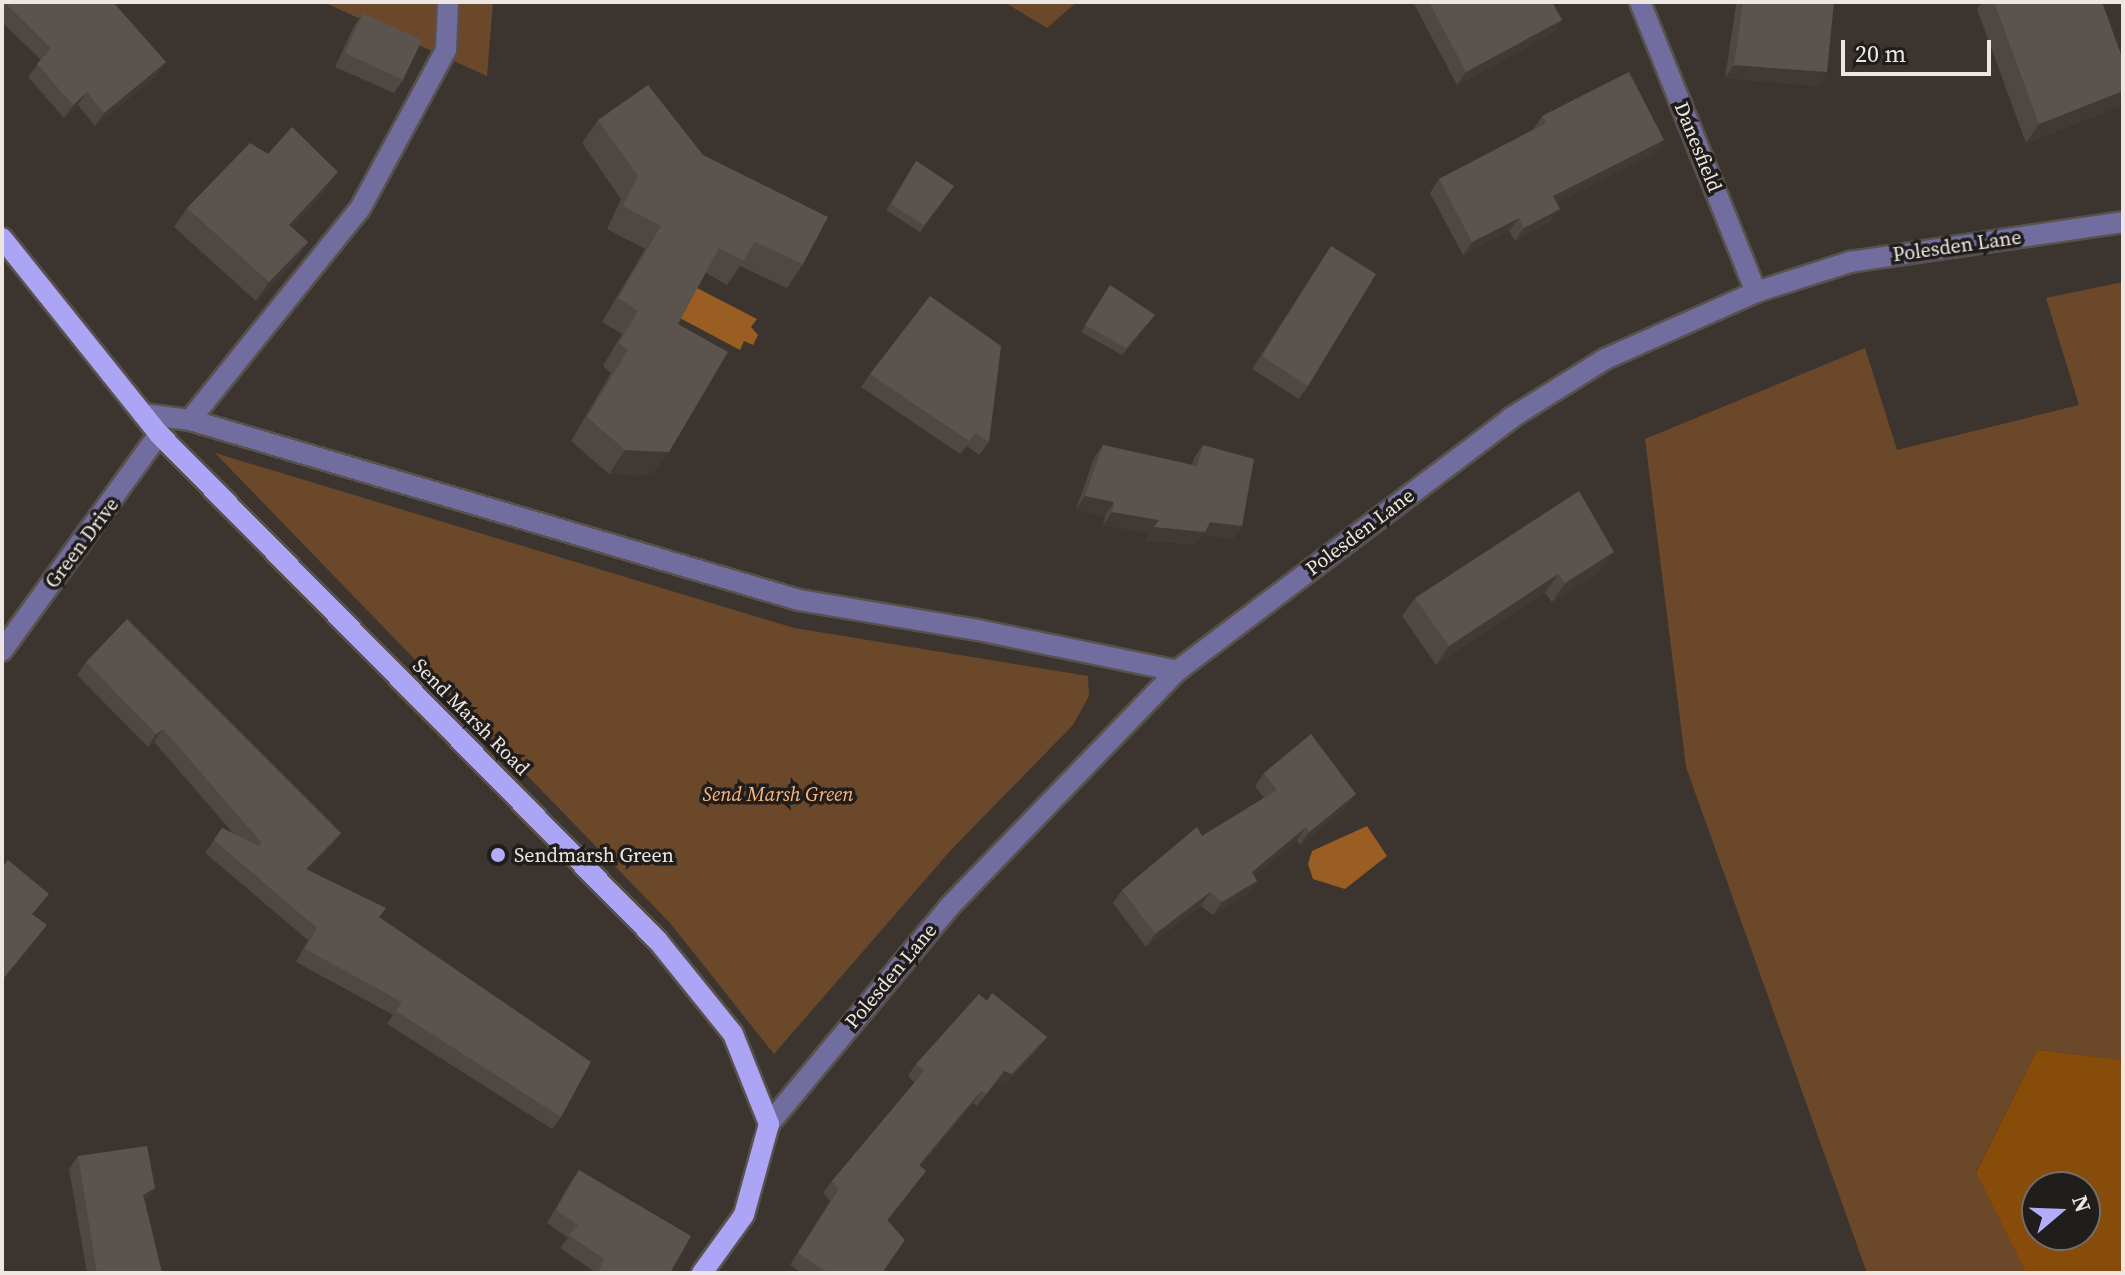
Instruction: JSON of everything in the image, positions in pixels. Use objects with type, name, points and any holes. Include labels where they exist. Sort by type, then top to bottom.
[{"type":"main road","name":"Send Marsh Road","points":[[2,238],[159,434],[658,941],[733,1034],[769,1124]]},
{"type":"main road","points":[[702,1273],[744,1215],[769,1124]]},
{"type":"street","points":[[190,420],[361,207],[446,50],[448,2]]},
{"type":"street","name":"Danesfield","points":[[1640,2],[1756,292]]},
{"type":"street","name":"Polesden Lane","points":[[769,1124],[950,906],[1177,671],[1511,418],[1605,359],[1756,292],[1850,262],[2123,222]]},
{"type":"street","points":[[143,414],[190,420],[799,600],[1177,671]]},
{"type":"street","name":"Green Drive","points":[[2,651],[159,434]]},
{"type":"green space","points":[[323,2],[493,2],[487,76]]},
{"type":"green space","points":[[1004,2],[1077,2],[1047,28]]},
{"type":"green space","points":[[2123,282],[2123,1060],[2037,1050],[1976,1171],[2026,1273],[1867,1273],[1686,767],[1645,439],[1865,348],[1897,450],[2079,405],[2046,298]]},
{"type":"green space","name":"Send Marsh Green","points":[[215,453],[794,628],[1088,676],[1089,696],[1073,725],[950,851],[774,1054],[670,923]]},
{"type":"shaded area","points":[[695,287],[757,319],[751,327],[758,335],[753,345],[744,341],[740,350],[678,317]]},
{"type":"shaded area","points":[[1367,826],[1387,856],[1345,889],[1313,879],[1308,864],[1312,851]]},
{"type":"shaded area","points":[[2037,1050],[2123,1060],[2123,1273],[2026,1273],[1976,1172]]},
{"type":"building","points":[[4,2],[113,2],[166,62],[104,113],[87,92],[73,105],[37,64],[51,48]]},
{"type":"building","points":[[1429,2],[1552,2],[1562,20],[1466,72]]},
{"type":"building","points":[[1743,2],[1834,2],[1827,72],[1734,65]]},
{"type":"building","points":[[1994,2],[2102,2],[2123,60],[2123,91],[2039,124]]},
{"type":"building","points":[[363,13],[422,40],[403,80],[345,53]]},
{"type":"building","points":[[1629,72],[1664,140],[1553,196],[1560,209],[1524,228],[1519,218],[1472,242],[1439,179],[1546,123],[1542,116]]},
{"type":"building","points":[[648,85],[703,155],[828,217],[803,264],[755,242],[743,261],[719,248],[678,324],[728,352],[669,452],[625,450],[587,417],[628,350],[619,343],[638,311],[618,298],[661,226],[623,206],[638,176],[598,120]]},
{"type":"building","points":[[292,127],[338,172],[289,225],[308,242],[269,282],[187,208],[250,143],[268,154]]},
{"type":"building","points":[[916,161],[954,186],[924,225],[891,204]]},
{"type":"building","points":[[1331,246],[1376,274],[1308,386],[1262,356]]},
{"type":"building","points":[[1110,285],[1155,315],[1126,348],[1085,325]]},
{"type":"building","points":[[930,296],[1001,346],[989,442],[976,433],[969,441],[870,374]]},
{"type":"building","points":[[1103,445],[1197,466],[1203,445],[1254,459],[1242,526],[1210,522],[1205,532],[1154,527],[1159,520],[1112,512],[1114,502],[1085,496]]},
{"type":"building","points":[[1579,491],[1614,552],[1565,583],[1558,574],[1449,646],[1415,598]]},
{"type":"building","points":[[127,619],[341,833],[306,869],[386,908],[379,917],[591,1062],[561,1117],[396,1011],[402,1002],[305,949],[317,928],[214,840],[222,828],[259,846],[262,843],[163,729],[156,734],[86,662]]},
{"type":"building","points":[[1311,734],[1356,794],[1309,832],[1306,827],[1252,872],[1257,881],[1222,902],[1210,892],[1155,934],[1122,890],[1197,827],[1202,836],[1277,790],[1264,773]]},
{"type":"building","points":[[8,860],[49,894],[32,914],[47,925],[2,980],[2,867]]},
{"type":"building","points":[[992,993],[1047,1037],[1012,1074],[1004,1071],[986,1094],[981,1091],[919,1165],[926,1171],[887,1220],[905,1240],[882,1273],[828,1273],[798,1253],[839,1189],[832,1181],[924,1071],[916,1064],[979,994],[987,1001]]},
{"type":"building","points":[[147,1146],[155,1188],[143,1195],[162,1273],[97,1273],[78,1156]]},
{"type":"building","points":[[579,1170],[691,1236],[670,1273],[605,1273],[599,1270],[604,1259],[569,1235],[578,1225],[556,1210]]},
{"type":"place","name":"Sendmarsh Green","points":[[498,855]]}]
